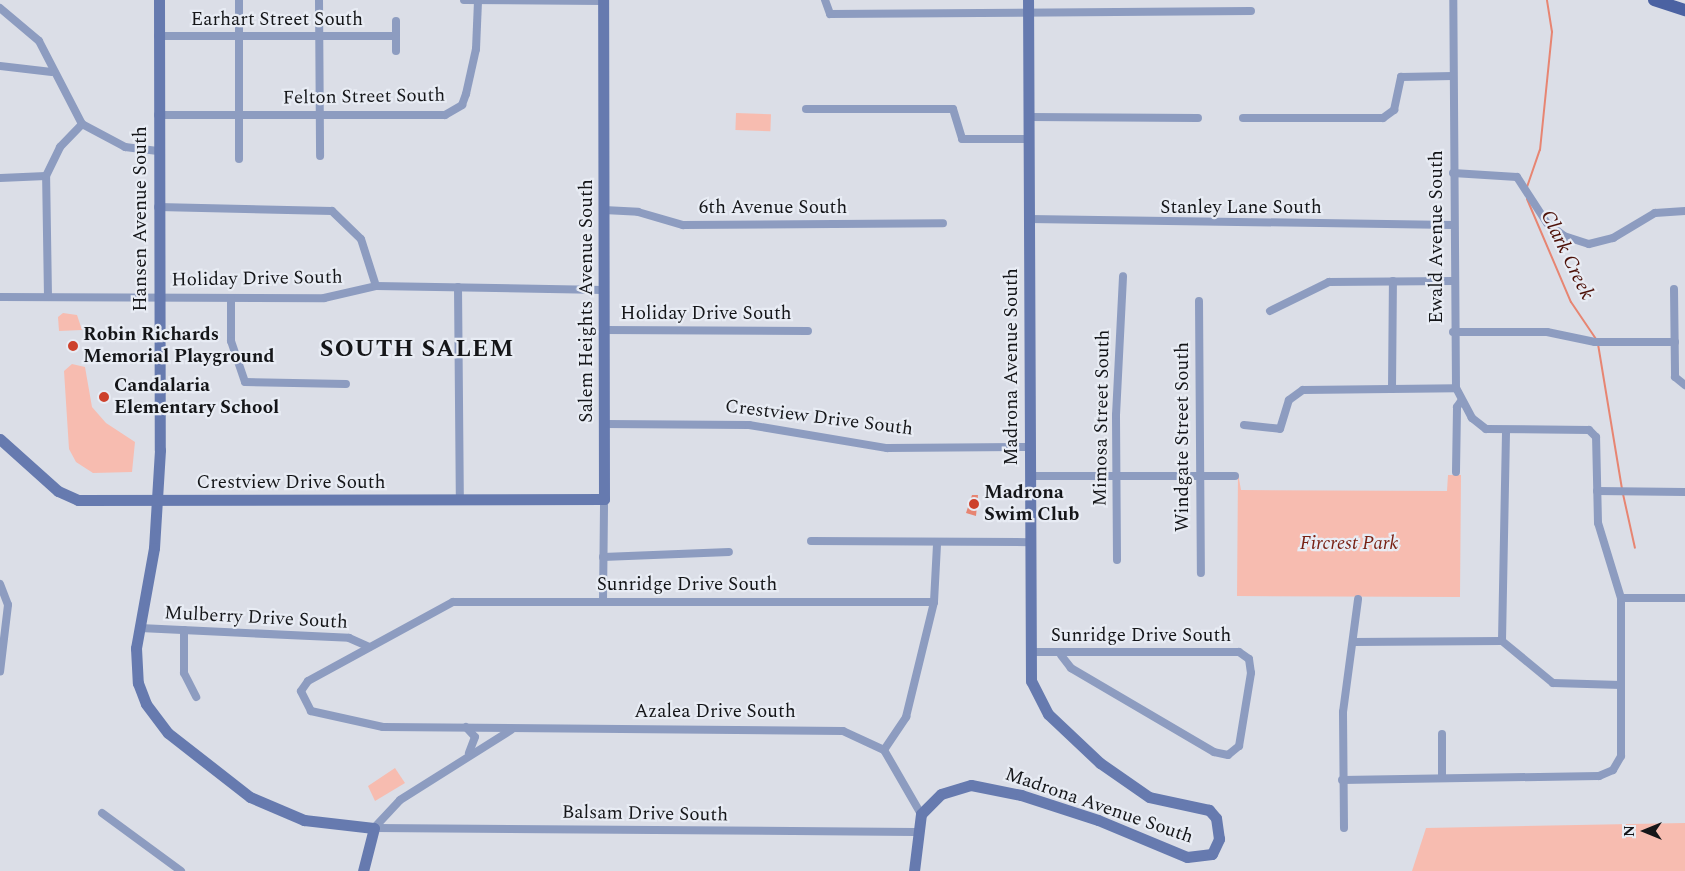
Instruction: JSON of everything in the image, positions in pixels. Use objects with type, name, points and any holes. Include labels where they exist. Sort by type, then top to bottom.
[{"type":"main road","points":[[1654,0],[1685,10]]},
{"type":"street","name":"Hansen Avenue South","points":[[159,0],[157,500],[154,548],[140,628],[138,683],[146,704],[168,733],[250,797],[278,811],[326,826],[374,828]]},
{"type":"street","points":[[239,0],[239,159]]},
{"type":"street","points":[[320,0],[320,156]]},
{"type":"street","points":[[464,0],[478,2],[603,0]]},
{"type":"street","name":"Salem Heights Avenue South","points":[[602,602],[605,424],[603,0]]},
{"type":"street","points":[[824,0],[830,14],[1251,11]]},
{"type":"street","name":"Madrona Avenue South","points":[[921,814],[948,790],[981,786],[1098,820],[1187,857],[1200,858],[1215,850],[1219,826],[1209,810],[1158,800],[1136,790],[1100,763],[1048,714],[1034,690],[1030,652],[1028,0]]},
{"type":"street","name":"Ewald Avenue South","points":[[1453,0],[1453,332],[1456,388],[1461,401]]},
{"type":"street","name":"Felton Street South","points":[[158,115],[320,116],[454,112],[462,105],[470,79],[478,2]]},
{"type":"street","points":[[0,8],[38,41],[52,72],[82,124],[118,144],[158,151]]},
{"type":"street","points":[[396,21],[396,51]]},
{"type":"street","name":"Earhart Street South","points":[[158,36],[396,36]]},
{"type":"street","points":[[0,66],[52,72]]},
{"type":"street","points":[[1243,118],[1382,118],[1394,110],[1401,77],[1453,76]]},
{"type":"street","points":[[806,110],[953,109],[962,139],[1028,139]]},
{"type":"street","points":[[1028,117],[1198,118]]},
{"type":"street","points":[[48,297],[46,176],[60,147],[82,124]]},
{"type":"street","points":[[1453,173],[1517,177],[1548,224],[1564,236],[1589,244],[1613,238],[1655,213],[1685,211]]},
{"type":"street","points":[[0,178],[46,176]]},
{"type":"street","points":[[158,207],[332,210],[361,238],[376,286]]},
{"type":"street","name":"6th Avenue South","points":[[604,210],[638,212],[683,225],[943,223]]},
{"type":"street","name":"Stanley Lane South","points":[[1029,219],[1453,225]]},
{"type":"street","name":"Mimosa Street South","points":[[1117,560],[1116,477],[1123,276]]},
{"type":"street","points":[[1270,310],[1329,282],[1453,280]]},
{"type":"street","points":[[1392,389],[1394,281]]},
{"type":"street","name":"Holiday Drive South","points":[[0,297],[324,298],[376,286],[604,290]]},
{"type":"street","points":[[458,287],[460,500]]},
{"type":"street","points":[[1674,289],[1676,342],[1681,384]]},
{"type":"street","points":[[231,298],[231,342],[245,382],[346,384]]},
{"type":"street","name":"Windgate Street South","points":[[1199,301],[1200,573]]},
{"type":"street","name":"Holiday Drive South","points":[[604,330],[808,332]]},
{"type":"street","points":[[1453,332],[1553,332],[1596,342],[1676,342]]},
{"type":"street","points":[[1244,426],[1280,429],[1289,400],[1300,391],[1456,388]]},
{"type":"street","points":[[1342,780],[1599,776],[1613,770],[1620,756],[1621,598],[1601,536],[1598,491],[1598,443],[1593,432],[1506,430],[1480,427],[1461,401],[1457,407],[1456,472]]},
{"type":"street","name":"Crestview Drive South","points":[[605,424],[749,425],[887,448],[1030,447]]},
{"type":"street","points":[[1502,642],[1506,430]]},
{"type":"street","name":"Crestview Drive South","points":[[0,439],[69,497],[157,500],[604,499]]},
{"type":"street","points":[[1030,476],[1236,476]]},
{"type":"street","points":[[1598,491],[1685,492]]},
{"type":"street","points":[[811,541],[937,544],[1030,542]]},
{"type":"street","points":[[914,871],[916,832],[921,814],[884,750],[906,717],[934,602],[937,544]]},
{"type":"street","points":[[603,557],[729,552]]},
{"type":"street","points":[[0,584],[7,595],[8,625],[0,672]]},
{"type":"street","points":[[1621,598],[1685,598]]},
{"type":"street","points":[[1344,828],[1342,780],[1343,712],[1358,599]]},
{"type":"street","name":"Sunridge Drive South","points":[[301,691],[308,681],[442,607],[460,601],[934,602]]},
{"type":"street","name":"Mulberry Drive South","points":[[140,628],[349,638],[369,647]]},
{"type":"street","points":[[184,630],[184,672],[196,696]]},
{"type":"street","points":[[1353,642],[1502,642],[1553,683],[1621,685]]},
{"type":"street","name":"Sunridge Drive South","points":[[1030,652],[1061,655],[1075,650],[1239,652],[1249,659],[1239,746],[1228,755],[1214,752],[1071,668],[1061,655]]},
{"type":"street","name":"Azalea Drive South","points":[[301,691],[311,711],[352,723],[513,729],[828,728],[854,733],[884,750]]},
{"type":"street","points":[[466,727],[475,737],[470,753]]},
{"type":"street","points":[[363,871],[374,828],[400,800],[470,753],[513,729]]},
{"type":"street","points":[[1442,734],[1442,777]]},
{"type":"street","points":[[102,813],[181,871]]},
{"type":"street","name":"Balsam Drive South","points":[[374,828],[916,832]]},
{"type":"green space","points":[[736,113],[771,114],[770,131],[735,130]]},
{"type":"green space","points":[[63,313],[77,315],[82,330],[59,331],[58,317]]},
{"type":"green space","points":[[72,364],[85,367],[92,407],[106,423],[135,442],[132,472],[93,473],[76,462],[69,449],[64,371]]},
{"type":"green space","name":"Fircrest Park","points":[[1238,473],[1241,490],[1447,491],[1448,475],[1461,475],[1460,597],[1237,596]]},
{"type":"green space","points":[[395,768],[405,783],[375,801],[368,786]]},
{"type":"green space","points":[[1685,823],[1685,871],[1412,871],[1426,828]]},
{"type":"shaded area","name":"Madrona Swim Club","points":[[972,495],[978,495],[976,516],[966,513]]},
{"type":"waterway","name":"Clark Creek","points":[[1527,187],[1540,150],[1552,32],[1547,0]]},
{"type":"waterway","name":"Clark Creek","points":[[1527,199],[1571,302],[1596,339]]},
{"type":"waterway","name":"Clark Creek","points":[[1598,344],[1622,489]]},
{"type":"waterway","name":"Clark Creek","points":[[1623,494],[1635,548]]},
{"type":"place","name":"Robin Richards Memorial Playground","points":[[73,346]]},
{"type":"place","name":"Candalaria Elementary School","points":[[104,397]]},
{"type":"place","name":"Madrona Swim Club","points":[[974,504]]},
{"type":"district","name":"SOUTH SALEM","points":[[417,350]]}]
